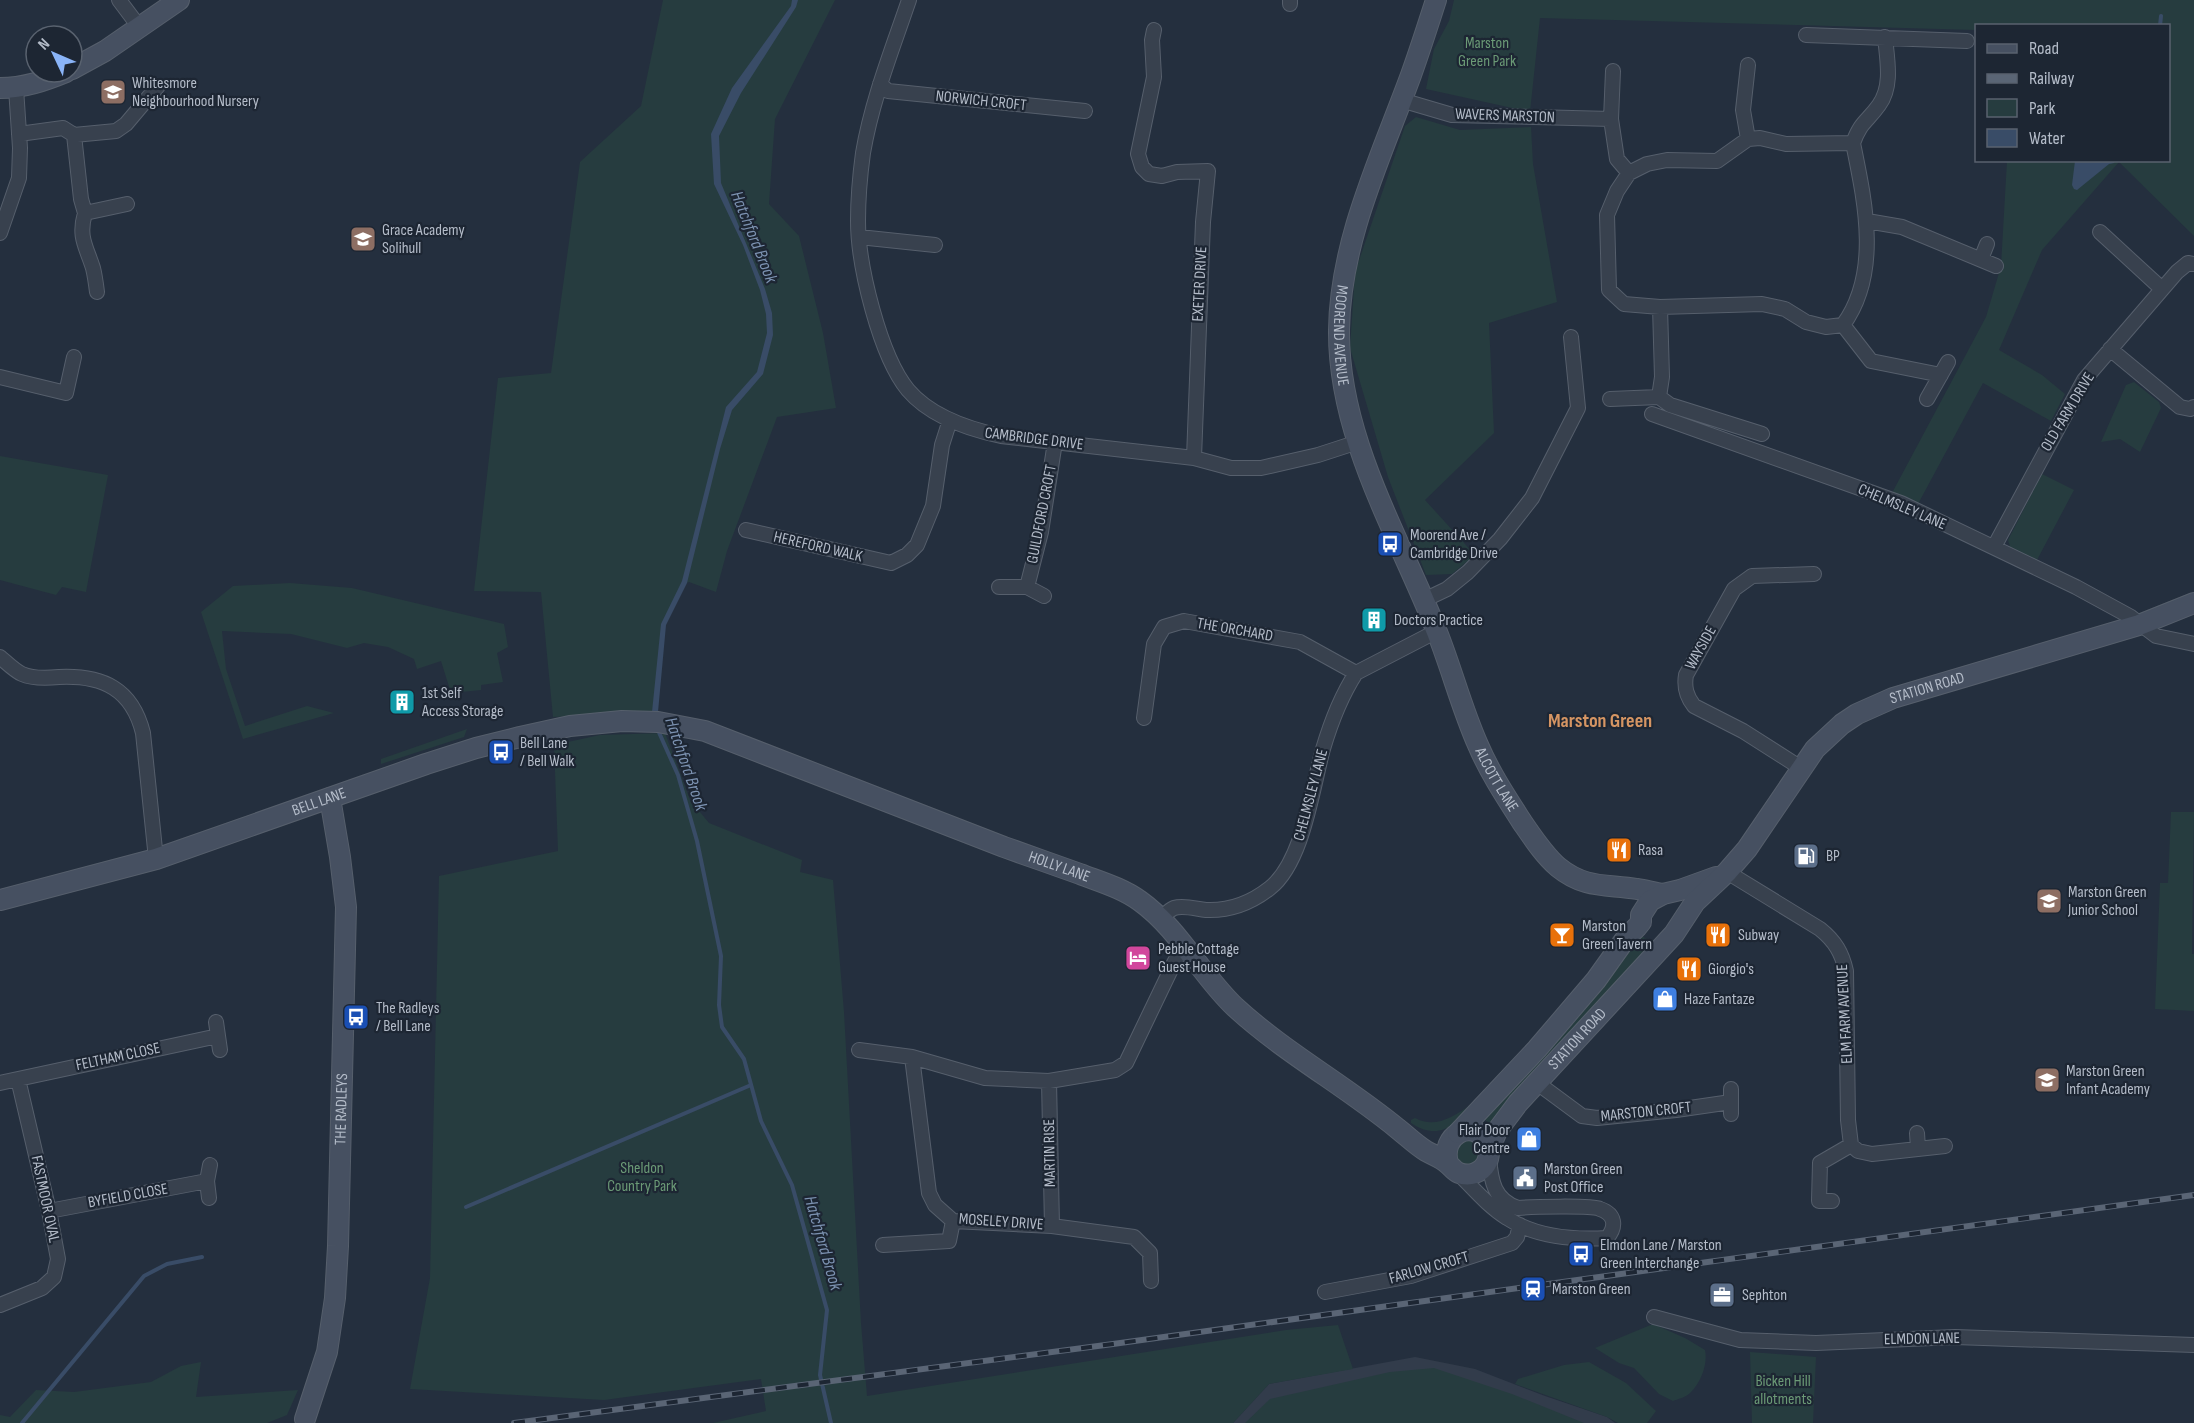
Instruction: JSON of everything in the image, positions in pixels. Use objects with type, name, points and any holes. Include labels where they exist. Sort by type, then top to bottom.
[{"type":"street","points":[[119,0],[140,28]]},
{"type":"street","points":[[84,62],[140,28],[179,0]]},
{"type":"street","name":"CAMBRIDGE DRIVE","points":[[909,0],[880,84],[863,153],[858,222],[866,285],[891,363],[909,390],[928,408],[976,431],[1194,458],[1231,468],[1261,468],[1318,455],[1358,442]]},
{"type":"street","name":"MOOREND AVENUE","points":[[1436,0],[1359,220],[1347,262],[1339,330],[1341,363],[1349,411],[1358,442],[1437,631]]},
{"type":"street","name":"EXETER DRIVE","points":[[1155,30],[1152,40],[1154,77],[1138,154],[1142,167],[1149,174],[1162,176],[1177,172],[1208,171],[1203,222],[1194,458]]},
{"type":"street","points":[[1806,35],[1967,41]]},
{"type":"street","points":[[1843,326],[1854,311],[1867,259],[1867,221],[1853,143],[1858,127],[1879,105],[1885,94],[1888,80],[1885,37]]},
{"type":"street","points":[[1748,65],[1743,110],[1748,139]]},
{"type":"street","points":[[1613,71],[1611,119],[1617,159],[1629,173]]},
{"type":"street","points":[[1,229],[19,178],[19,134],[8,88],[30,84]]},
{"type":"street","name":"NORWICH CROFT","points":[[880,84],[888,91],[1085,111]]},
{"type":"street","points":[[19,134],[63,128],[74,135],[116,131],[138,117],[158,86]]},
{"type":"street","name":"WAVERS MARSTON","points":[[1401,100],[1452,115],[1611,119]]},
{"type":"street","points":[[74,135],[81,199],[85,213],[82,224],[82,242],[93,268],[98,292]]},
{"type":"street","points":[[1843,326],[1826,327],[1806,322],[1785,309],[1762,304],[1660,307],[1624,304],[1609,290],[1608,214],[1617,191],[1629,173],[1647,164],[1667,160],[1717,161],[1748,139],[1760,138],[1786,144],[1853,143]]},
{"type":"street","points":[[85,213],[128,204]]},
{"type":"street","points":[[1867,221],[1902,227],[1996,266]]},
{"type":"street","points":[[2100,232],[2162,289]]},
{"type":"street","points":[[860,237],[935,245]]},
{"type":"street","points":[[1981,259],[1987,244]]},
{"type":"street","name":"OLD FARM DRIVE","points":[[1994,547],[2084,380],[2162,289],[2188,263],[2194,264]]},
{"type":"street","points":[[1659,397],[1662,376],[1660,307]]},
{"type":"street","points":[[1843,326],[1871,361],[1941,375]]},
{"type":"street","points":[[1425,600],[1447,589],[1461,578],[1500,539],[1532,498],[1584,408],[1571,337]]},
{"type":"street","points":[[2110,349],[2180,407],[2190,409],[2194,407]]},
{"type":"street","points":[[0,378],[66,393],[74,357]]},
{"type":"street","points":[[1927,399],[1947,362]]},
{"type":"street","points":[[1610,399],[1659,397],[1670,405],[1762,434]]},
{"type":"street","name":"CHELMSLEY LANE","points":[[1652,414],[1901,503],[2076,587],[2131,617],[2156,636],[2194,645]]},
{"type":"street","name":"HEREFORD WALK","points":[[746,530],[891,563],[907,555],[917,545],[933,506],[942,446],[950,420]]},
{"type":"street","name":"GUILDFORD CROFT","points":[[1027,587],[1041,532],[1055,442]]},
{"type":"street","name":"WAYSIDE","points":[[1801,768],[1743,731],[1694,706],[1689,700],[1684,683],[1686,675],[1734,589],[1742,582],[1752,576],[1814,574]]},
{"type":"street","name":"GUILDFORD CROFT","points":[[999,587],[1027,587],[1044,596]]},
{"type":"street","name":"STATION ROAD","points":[[1489,1153],[1497,1131],[1536,1082],[1679,927],[1695,902],[1727,872],[1747,849],[1815,749],[1842,724],[1857,714],[1893,698],[2139,625],[2194,603]]},
{"type":"street","name":"THE ORCHARD","points":[[1144,718],[1154,644],[1164,627],[1184,621],[1299,642],[1356,673]]},
{"type":"street","points":[[1356,673],[1437,631]]},
{"type":"street","name":"ALCOTT LANE","points":[[1437,631],[1478,745],[1498,786],[1548,858],[1575,879],[1605,887]]},
{"type":"street","points":[[0,657],[22,675],[51,678],[79,677],[103,681],[130,701],[139,718],[143,733],[156,859]]},
{"type":"street","name":"CHELMSLEY LANE","points":[[1160,919],[1172,909],[1182,907],[1208,910],[1244,904],[1272,887],[1300,842],[1324,748],[1338,707],[1356,673]]},
{"type":"street","name":"BELL LANE","points":[[0,900],[156,859],[426,764],[497,743],[570,726],[650,721]]},
{"type":"street","name":"HOLLY LANE","points":[[650,721],[705,731],[1118,888],[1141,902],[1160,919],[1216,987],[1264,1031],[1423,1149],[1453,1168]]},
{"type":"street","name":"THE RADLEYS","points":[[305,1419],[327,1352],[335,1298],[338,1246],[346,907],[330,798]]},
{"type":"street","name":"STATION ROAD","points":[[1454,1135],[1537,1049],[1596,980],[1641,918],[1650,901],[1727,872]]},
{"type":"street","name":"ELM FARM AVENUE","points":[[1727,872],[1820,929],[1839,949],[1846,972],[1848,1120],[1851,1145]]},
{"type":"street","points":[[1605,887],[1666,894],[1681,908],[1679,927],[1658,936],[1647,931],[1635,902],[1605,887]]},
{"type":"street","points":[[859,1050],[912,1057],[985,1078],[1048,1081],[1115,1070],[1126,1063],[1184,946]]},
{"type":"street","name":"FELTHAM CLOSE","points":[[18,1079],[218,1036]]},
{"type":"street","name":"MOSELEY DRIVE","points":[[912,1057],[929,1193],[936,1205],[953,1221],[1052,1226],[1134,1237],[1150,1253],[1151,1281]]},
{"type":"street","points":[[0,1083],[18,1079]]},
{"type":"street","name":"FASTMOOR OVAL","points":[[0,1305],[42,1288],[54,1277],[58,1259],[18,1079]]},
{"type":"street","name":"MARTIN RISE","points":[[1048,1081],[1052,1226]]},
{"type":"street","name":"MARSTON CROFT","points":[[1536,1082],[1582,1116],[1597,1118],[1731,1102]]},
{"type":"street","name":"HOLLY LANE","points":[[1392,1124],[1419,1136],[1438,1140],[1465,1131],[1475,1132],[1485,1140],[1489,1153]]},
{"type":"street","points":[[1917,1134],[1918,1148]]},
{"type":"street","points":[[1454,1135],[1446,1148],[1453,1168],[1490,1206],[1508,1219],[1554,1236],[1607,1238],[1613,1231],[1610,1214],[1598,1208],[1518,1208],[1507,1205],[1499,1197],[1491,1181],[1489,1153]]},
{"type":"street","points":[[1832,1201],[1819,1201],[1820,1163],[1851,1145],[1858,1151],[1872,1154],[1945,1146]]},
{"type":"street","points":[[1453,1168],[1470,1175],[1477,1173],[1486,1164],[1489,1153]]},
{"type":"street","points":[[209,1198],[207,1181],[210,1165]]},
{"type":"street","name":"BYFIELD CLOSE","points":[[49,1211],[207,1181]]},
{"type":"street","points":[[883,1245],[949,1241],[953,1221]]},
{"type":"street","name":"FARLOW CROFT","points":[[1324,1292],[1411,1276],[1512,1243],[1517,1237],[1520,1225]]},
{"type":"street","name":"ELMDON LANE","points":[[1653,1317],[1740,1340],[1816,1343],[1955,1337],[2194,1345]]},
{"type":"shaded area","points":[[1415,1357],[1475,1369],[1607,1417],[1615,1423],[1233,1423],[1269,1384]]},
{"type":"green space","points":[[663,0],[835,0],[775,119],[769,204],[799,236],[823,333],[836,408],[777,417],[727,551],[716,592],[689,582],[684,584],[663,622],[654,713],[553,717],[541,592],[474,591],[498,378],[551,373],[580,162],[641,106]]},
{"type":"green space","name":"Marston Green Park","points":[[1454,0],[2194,0],[2194,236],[2119,162],[2170,162],[2170,24],[1975,24],[1975,30],[1540,18],[1530,112],[1426,89],[1434,49],[1449,21]]},
{"type":"green space","points":[[1416,117],[1460,130],[1531,127],[1533,164],[1557,302],[1489,323],[1494,433],[1425,500],[1475,555],[1452,574],[1426,575],[1388,477],[1350,348],[1355,272],[1405,126]]},
{"type":"green space","points":[[2007,162],[2119,162],[2042,250],[1999,350],[2042,375],[2065,394],[2051,421],[1983,383],[1918,504],[1892,493],[1986,317],[2001,266]]},
{"type":"green space","points":[[2134,382],[2159,402],[2161,408],[2140,452],[2120,439],[2101,442],[2126,385]]},
{"type":"green space","points":[[0,456],[108,475],[86,592],[62,587],[56,595],[0,580]]},
{"type":"green space","points":[[2042,474],[2074,490],[2037,560],[2010,547],[2008,540]]},
{"type":"green space","points":[[290,583],[352,588],[504,624],[508,647],[497,653],[503,682],[481,685],[481,690],[451,693],[441,661],[417,669],[414,659],[388,647],[364,643],[347,648],[291,634],[222,631],[226,669],[245,726],[307,706],[334,713],[243,739],[201,612],[233,586]]},
{"type":"green space","points":[[467,729],[464,737],[381,764],[381,759]]},
{"type":"green space","name":"Sheldon Country Park","points":[[665,733],[690,800],[709,823],[802,860],[800,872],[833,880],[844,1012],[867,1396],[1286,1330],[1338,1325],[1353,1369],[1269,1384],[1233,1423],[713,1423],[766,1411],[761,1379],[604,1400],[410,1389],[430,1278],[439,876],[558,851],[554,745],[600,735]]},
{"type":"green space","points":[[2171,812],[2194,812],[2192,954],[2194,954],[2194,1011],[2155,1009],[2160,883],[2168,883]]},
{"type":"green space","points":[[1638,932],[1654,941],[1531,1080],[1500,1110],[1492,1126],[1482,1117]]},
{"type":"green space","points":[[1472,1106],[1459,1120],[1445,1129],[1430,1131],[1411,1123],[1411,1120],[1415,1118],[1429,1122],[1443,1120]]},
{"type":"green space","points":[[1459,1140],[1478,1141],[1481,1160],[1469,1167],[1456,1161],[1454,1148]]},
{"type":"green space","points":[[1653,1324],[1705,1350],[1705,1367],[1698,1383],[1687,1395],[1673,1401],[1659,1394],[1634,1368],[1619,1363],[1595,1348]]},
{"type":"green space","name":"Bicken Hill allotments","points":[[1750,1352],[1816,1357],[1813,1423],[1752,1423]]},
{"type":"green space","points":[[201,1362],[196,1397],[298,1390],[287,1415],[267,1423],[0,1423],[0,1415],[10,1417],[36,1390],[74,1392],[151,1382],[181,1366]]},
{"type":"green space","points":[[1589,1362],[1626,1383],[1656,1411],[1647,1423],[1618,1423],[1515,1384],[1518,1379],[1564,1365]]},
{"type":"green space","points":[[1434,1368],[1512,1394],[1584,1423],[1245,1423],[1270,1399],[1390,1372]]},
{"type":"water","points":[[792,0],[798,0],[796,7],[741,93],[719,136],[721,183],[765,289],[772,313],[773,335],[763,374],[732,410],[687,583],[666,625],[658,712],[652,712],[661,624],[682,581],[726,407],[757,372],[767,333],[766,314],[760,290],[743,245],[714,184],[711,134],[732,88],[791,6]]},
{"type":"water","points":[[2075,162],[2114,162],[2077,190],[2072,185]]},
{"type":"waterway","points":[[2160,24],[2161,16]]},
{"type":"waterway","name":"Hatchford Brook","points":[[657,728],[678,775],[697,841],[721,956],[719,1005],[722,1027],[744,1059],[761,1121],[792,1185],[827,1310],[820,1375],[831,1423]]},
{"type":"waterway","points":[[466,1207],[751,1085]]},
{"type":"waterway","points":[[22,1423],[144,1276],[167,1264],[202,1257]]},
{"type":"railway","points":[[514,1423],[1113,1344],[2194,1195]]},
{"type":"place","name":"Whitesmore Neighbourhood Nursery","points":[[113,92]]},
{"type":"place","name":"Grace Academy Solihull","points":[[363,239]]},
{"type":"place","name":"Moorend Ave / Cambridge Drive","points":[[1390,544]]},
{"type":"place","name":"Doctors Practice","points":[[1374,620]]},
{"type":"place","name":"1st Self Access Storage","points":[[402,702]]},
{"type":"place","name":"Bell Lane / Bell Walk","points":[[501,752]]},
{"type":"place","name":"Rasa","points":[[1619,850]]},
{"type":"place","name":"BP","points":[[1806,856]]},
{"type":"place","name":"Marston Green Junior School","points":[[2049,901]]},
{"type":"place","name":"Marston Green Tavern","points":[[1562,935]]},
{"type":"place","name":"Subway","points":[[1718,935]]},
{"type":"place","name":"Pebble Cottage Guest House","points":[[1138,958]]},
{"type":"place","name":"Giorgio's","points":[[1689,969]]},
{"type":"place","name":"Haze Fantaze","points":[[1665,999]]},
{"type":"place","name":"The Radleys / Bell Lane","points":[[356,1017]]},
{"type":"place","name":"Marston Green Infant Academy","points":[[2047,1080]]},
{"type":"place","name":"Flair Door Centre","points":[[1529,1139]]},
{"type":"place","name":"Marston Green Post Office","points":[[1525,1178]]},
{"type":"place","name":"Elmdon Lane / Marston Green Interchange","points":[[1581,1254]]},
{"type":"place","name":"Marston Green","points":[[1533,1289]]},
{"type":"place","name":"Sephton","points":[[1722,1295]]},
{"type":"district","name":"Marston Green","points":[[1600,721]]}]
